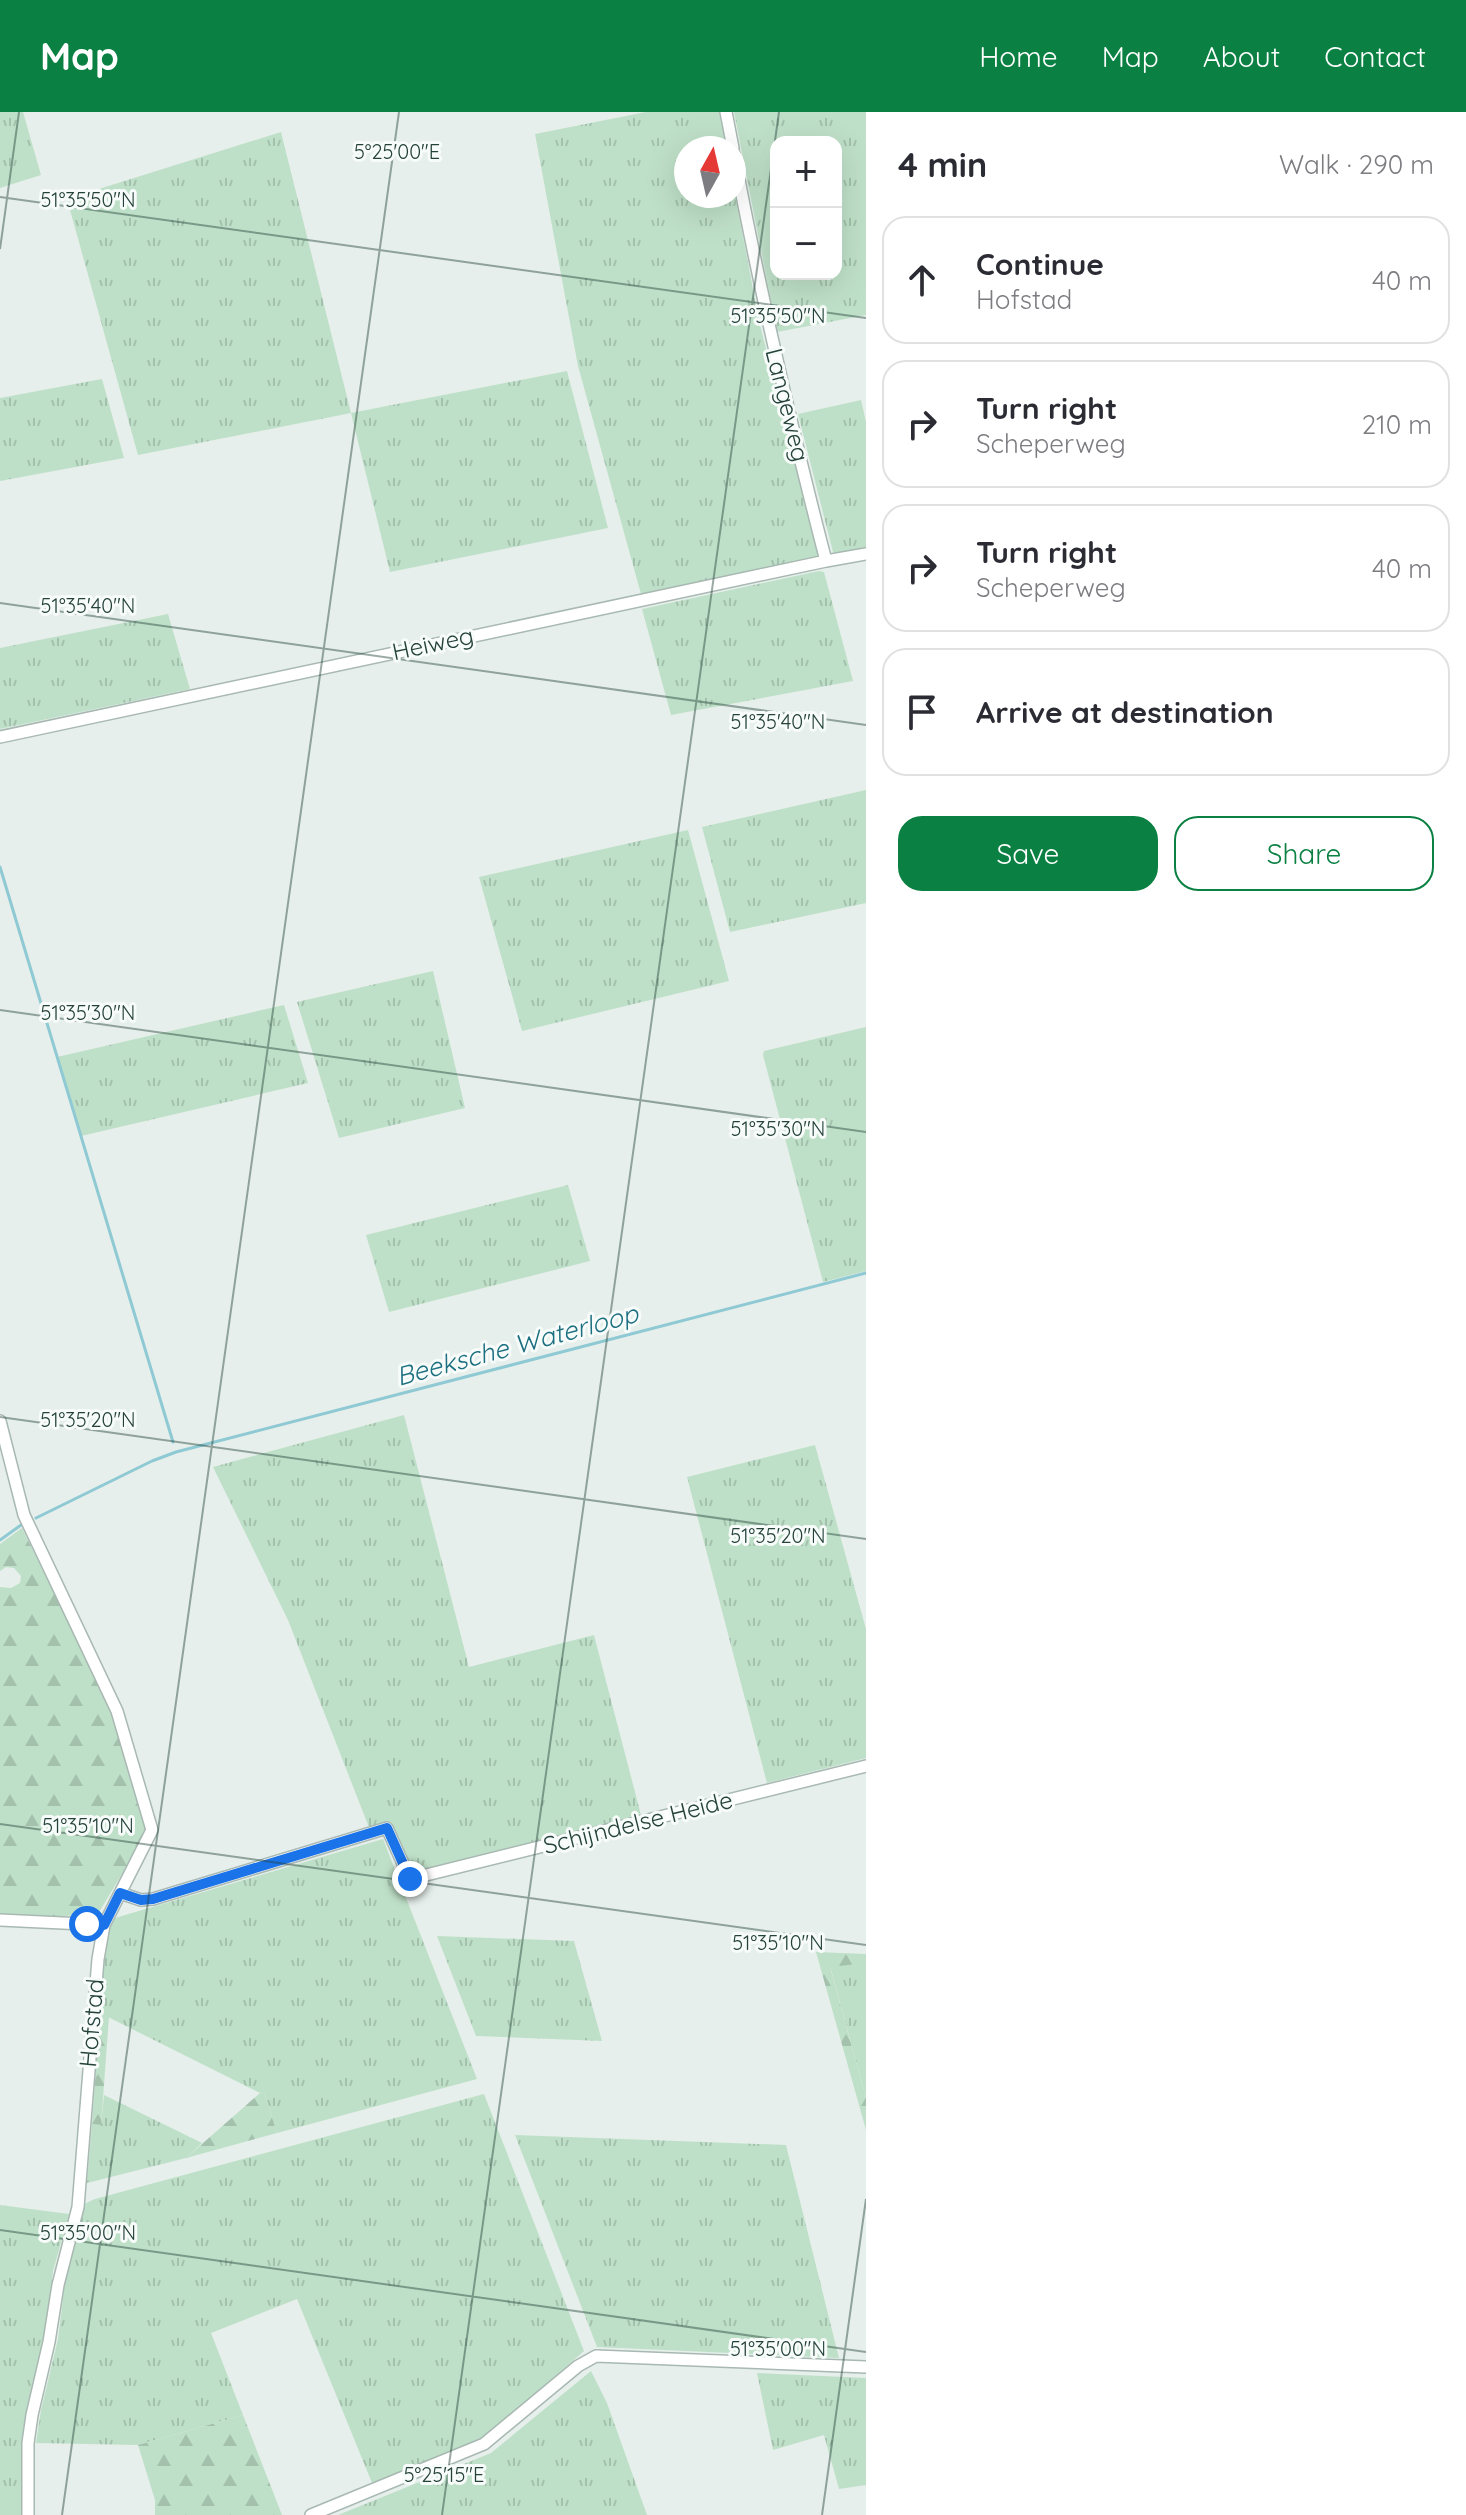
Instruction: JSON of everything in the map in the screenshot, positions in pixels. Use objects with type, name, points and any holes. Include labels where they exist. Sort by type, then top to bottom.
[{"type":"street","points":[[726,112],[731,136]]},
{"type":"street","name":"Langeweg","points":[[745,208],[777,365],[826,561]]},
{"type":"street","name":"Heiweg","points":[[0,737],[866,554]]},
{"type":"street","name":"Hofstad","points":[[0,1421],[24,1515],[117,1711],[152,1830],[104,1925],[97,1973],[78,2207],[58,2285],[32,2415],[28,2443],[28,2515]]},
{"type":"street","name":"Schijndelse Heide","points":[[120,1893],[141,1900],[153,1899],[387,1828],[410,1879],[866,1766]]},
{"type":"street","points":[[0,1920],[104,1925]]},
{"type":"street","points":[[311,2515],[484,2444],[578,2366],[596,2356],[866,2367]]},
{"type":"green space","points":[[0,112],[23,112],[41,175],[0,188]]},
{"type":"green space","points":[[646,112],[719,112],[724,136],[674,136],[674,208],[738,208],[759,321],[819,557],[641,594],[578,366],[535,134]]},
{"type":"green space","points":[[734,112],[866,112],[866,315],[777,332],[746,173],[746,136],[739,136]]},
{"type":"green space","points":[[281,132],[351,413],[138,455],[67,199]]},
{"type":"green space","points":[[567,371],[608,528],[390,572],[351,413]]},
{"type":"green space","points":[[102,379],[124,458],[0,481],[0,398]]},
{"type":"green space","points":[[861,400],[866,422],[866,547],[837,553],[833,552],[798,414]]},
{"type":"green space","points":[[824,572],[853,681],[671,715],[642,609]]},
{"type":"green space","points":[[168,614],[190,689],[0,729],[0,648]]},
{"type":"green space","points":[[866,790],[866,903],[730,932],[702,827]]},
{"type":"green space","points":[[688,830],[729,981],[522,1031],[479,877]]},
{"type":"green space","points":[[433,971],[465,1108],[339,1138],[297,1002]]},
{"type":"green space","points":[[284,1005],[308,1083],[81,1136],[57,1057]]},
{"type":"green space","points":[[866,1027],[866,1271],[823,1282],[763,1055],[764,1051]]},
{"type":"green space","points":[[568,1185],[590,1261],[389,1312],[366,1235]]},
{"type":"green space","points":[[404,1415],[469,1667],[594,1635],[641,1815],[413,1873],[393,1828],[370,1830],[288,1620],[213,1467]]},
{"type":"green space","points":[[815,1445],[866,1629],[866,1758],[767,1783],[687,1477]]},
{"type":"green space","points":[[22,1528],[113,1712],[147,1832],[98,1914],[29,1918],[0,1914],[0,1587],[11,1588],[20,1583],[21,1576],[14,1568],[6,1567],[0,1571],[0,1544]]},
{"type":"green space","points":[[383,1839],[477,2079],[277,2133],[264,2092],[260,2093],[100,2013],[105,1950],[115,1918]]},
{"type":"green space","points":[[437,1936],[574,1941],[602,2041],[476,2036]]},
{"type":"green space","points":[[816,1952],[866,1954],[866,1963],[830,1967],[866,2098],[866,2130]]},
{"type":"green space","points":[[866,1963],[866,2098],[830,1966]]},
{"type":"green space","points":[[100,2013],[109,2017],[101,2125],[92,2124]]},
{"type":"green space","points":[[264,2092],[277,2133],[186,2158],[260,2093]]},
{"type":"green space","points":[[484,2094],[584,2351],[479,2442],[372,2483],[297,2299],[211,2333],[243,2415],[138,2445],[36,2443],[58,2339],[68,2258],[84,2204]]},
{"type":"green space","points":[[104,2095],[202,2143],[186,2158],[87,2183],[92,2124],[101,2125]]},
{"type":"green space","points":[[515,2135],[786,2145],[839,2358],[597,2347]]},
{"type":"green space","points":[[0,2205],[69,2214],[53,2271],[23,2515],[0,2515]]},
{"type":"green space","points":[[591,2371],[607,2403],[647,2515],[338,2515],[491,2453]]},
{"type":"green space","points":[[757,2373],[866,2378],[866,2485],[839,2489],[824,2435],[773,2450]]},
{"type":"green space","points":[[243,2415],[282,2515],[155,2515],[155,2500],[138,2445]]},
{"type":"waterway","name":"Beeksche Waterloop","points":[[0,867],[173,1442]]},
{"type":"waterway","name":"Beeksche Waterloop","points":[[36,1518],[176,1452],[866,1273]]},
{"type":"waterway","points":[[0,1540],[21,1525]]},
{"type":"route","points":[[87,1924],[104,1925],[120,1893],[141,1900],[153,1899],[387,1828],[410,1879]]}]
